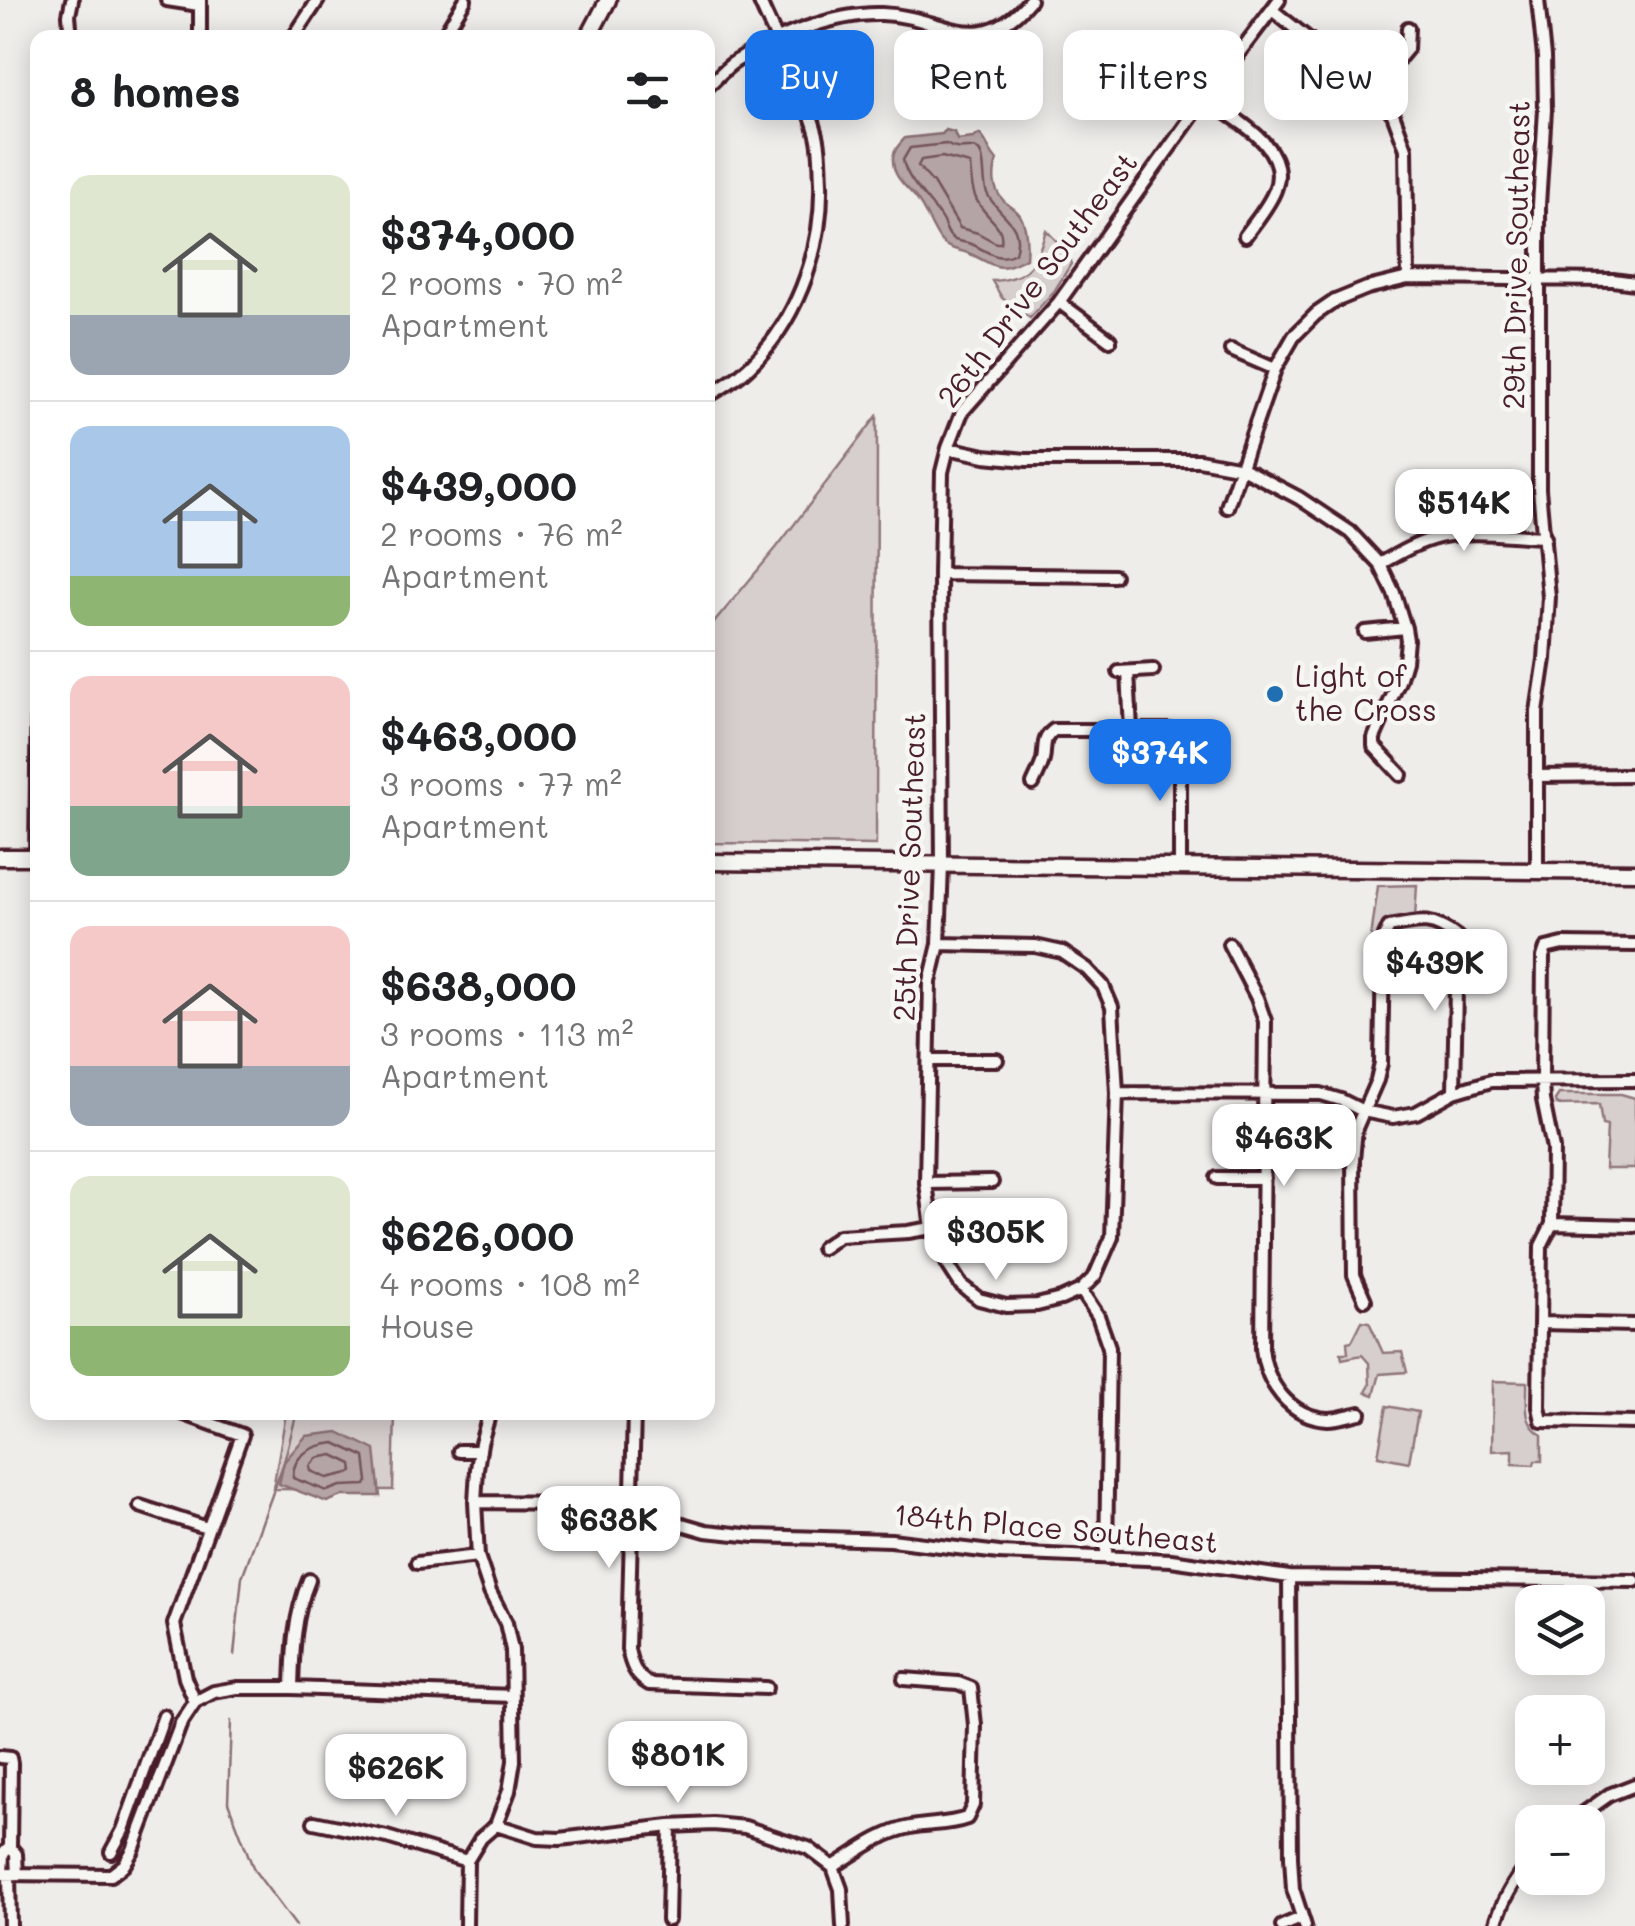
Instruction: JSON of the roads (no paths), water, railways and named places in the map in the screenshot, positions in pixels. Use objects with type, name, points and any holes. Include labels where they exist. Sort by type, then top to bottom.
[{"type":"street","points":[[71,30],[72,0]]},
{"type":"street","points":[[167,0],[199,2],[200,30]]},
{"type":"street","points":[[297,30],[318,0]]},
{"type":"street","points":[[447,30],[465,0]]},
{"type":"street","points":[[592,30],[608,0]]},
{"type":"street","points":[[759,0],[772,30]]},
{"type":"street","points":[[804,30],[843,16],[880,14],[976,33],[998,28],[1030,0]]},
{"type":"street","name":"29th Drive Southeast","points":[[1537,870],[1537,712],[1549,596],[1539,489],[1539,205],[1545,110],[1538,0]]},
{"type":"street","points":[[1276,5],[1305,30]]},
{"type":"street","name":"26th Drive Southeast","points":[[1244,47],[1276,5]]},
{"type":"street","points":[[715,79],[745,56]]},
{"type":"street","points":[[715,391],[740,375],[769,343],[805,284],[822,206],[818,139],[811,120]]},
{"type":"street","name":"26th Drive Southeast","points":[[948,448],[962,412],[1058,302],[1189,120]]},
{"type":"street","points":[[1235,120],[1263,140],[1278,172],[1276,190],[1245,236]]},
{"type":"street","points":[[1396,120],[1406,149],[1408,278]]},
{"type":"street","points":[[1227,507],[1274,369],[1294,336],[1335,301],[1408,278],[1635,283]]},
{"type":"street","points":[[1058,302],[1110,340]]},
{"type":"street","points":[[1231,350],[1274,369]]},
{"type":"street","points":[[948,448],[1026,460],[1199,460],[1242,468],[1299,498],[1350,532],[1380,564],[1406,628],[1406,661],[1374,738],[1374,746],[1401,774]]},
{"type":"street","name":"25th Drive Southeast","points":[[948,448],[942,472],[940,574],[942,866],[938,944],[930,982],[926,1183],[932,1228],[961,1286],[980,1299],[1006,1306],[1037,1305],[1081,1290]]},
{"type":"street","points":[[1380,564],[1407,548],[1448,536],[1545,537]]},
{"type":"street","points":[[940,574],[1114,576]]},
{"type":"street","points":[[1364,632],[1406,628]]},
{"type":"street","points":[[1130,730],[1124,672],[1152,670]]},
{"type":"street","points":[[1033,784],[1043,760],[1044,743],[1054,730],[1176,733],[1180,740],[1180,868]]},
{"type":"street","points":[[1536,776],[1635,775]]},
{"type":"street","points":[[0,858],[30,857]]},
{"type":"street","points":[[715,862],[1635,872]]},
{"type":"street","points":[[1364,1300],[1354,1275],[1353,1160],[1356,1128],[1378,1080],[1381,1063],[1384,936],[1389,927],[1415,922],[1440,924],[1456,938],[1454,1092]]},
{"type":"street","points":[[938,944],[1034,946],[1062,952],[1102,986],[1112,1007],[1116,1093],[1112,1237],[1095,1276],[1081,1290],[1098,1316],[1109,1347],[1106,1558]]},
{"type":"street","points":[[1229,944],[1265,1021],[1264,1366],[1273,1386],[1304,1413],[1329,1419],[1360,1413]]},
{"type":"street","points":[[1635,945],[1563,944],[1546,948],[1543,957],[1542,1082],[1553,1148],[1552,1224],[1541,1246],[1539,1407],[1542,1421],[1635,1423]]},
{"type":"street","points":[[930,1060],[997,1060]]},
{"type":"street","points":[[1116,1093],[1321,1094],[1363,1111],[1393,1117],[1416,1113],[1454,1092],[1492,1081],[1635,1080]]},
{"type":"street","points":[[1217,1178],[1264,1178]]},
{"type":"street","points":[[926,1183],[992,1182]]},
{"type":"street","points":[[1552,1224],[1635,1226]]},
{"type":"street","points":[[822,1248],[839,1236],[932,1228]]},
{"type":"street","points":[[1540,1323],[1635,1325]]},
{"type":"street","points":[[195,1702],[185,1678],[174,1624],[242,1435],[201,1420]]},
{"type":"street","points":[[466,1926],[467,1861],[481,1838],[496,1825],[510,1790],[514,1762],[512,1650],[506,1623],[478,1556],[475,1502],[480,1451],[488,1420]]},
{"type":"street","points":[[634,1420],[628,1649],[631,1663],[640,1678],[659,1686],[766,1688]]},
{"type":"street","points":[[459,1451],[480,1451]]},
{"type":"street","name":"184th Place Southeast","points":[[475,1502],[630,1509],[706,1531],[755,1536],[891,1540],[999,1552],[1171,1560],[1289,1577],[1635,1582]]},
{"type":"street","points":[[140,1506],[207,1528]]},
{"type":"street","points":[[417,1563],[478,1556]]},
{"type":"street","points":[[1282,1926],[1303,1922],[1293,1889],[1291,1858],[1289,1577]]},
{"type":"street","points":[[292,1688],[294,1633],[309,1580]]},
{"type":"street","points":[[833,1867],[874,1841],[908,1827],[967,1818],[974,1805],[972,1688],[958,1683],[904,1680]]},
{"type":"street","points":[[7,1874],[111,1875],[124,1865],[134,1850],[181,1724],[195,1702],[214,1692],[292,1688],[513,1696]]},
{"type":"street","points":[[111,1852],[164,1716]]},
{"type":"street","points":[[0,1756],[10,1758],[11,1763],[10,1846],[3,1854],[10,1926]]},
{"type":"street","points":[[149,1756],[166,1764]]},
{"type":"street","points":[[1595,1805],[1635,1785]]},
{"type":"street","points":[[314,1822],[387,1837],[467,1861]]},
{"type":"street","points":[[496,1825],[537,1838],[560,1839],[670,1826],[745,1827],[808,1848],[833,1867],[841,1889],[842,1926]]},
{"type":"street","points":[[668,1920],[670,1826]]},
{"type":"street","points":[[118,1838],[134,1850]]},
{"type":"street","points":[[1495,1926],[1515,1881]]},
{"type":"water","points":[[946,130],[954,132],[957,140],[979,134],[985,140],[997,160],[997,191],[1023,221],[1026,258],[1002,267],[946,246],[920,203],[897,175],[894,155],[905,138],[942,134]]},
{"type":"water","points":[[338,1432],[375,1450],[380,1496],[342,1496],[327,1502],[279,1484],[284,1462],[306,1436]]},
{"type":"waterway","points":[[234,1655],[242,1577],[284,1462],[295,1420]]},
{"type":"waterway","points":[[231,1721],[228,1802],[254,1870],[296,1926]]},
{"type":"place","name":"Light of the Cross","points":[[1275,694]]}]
